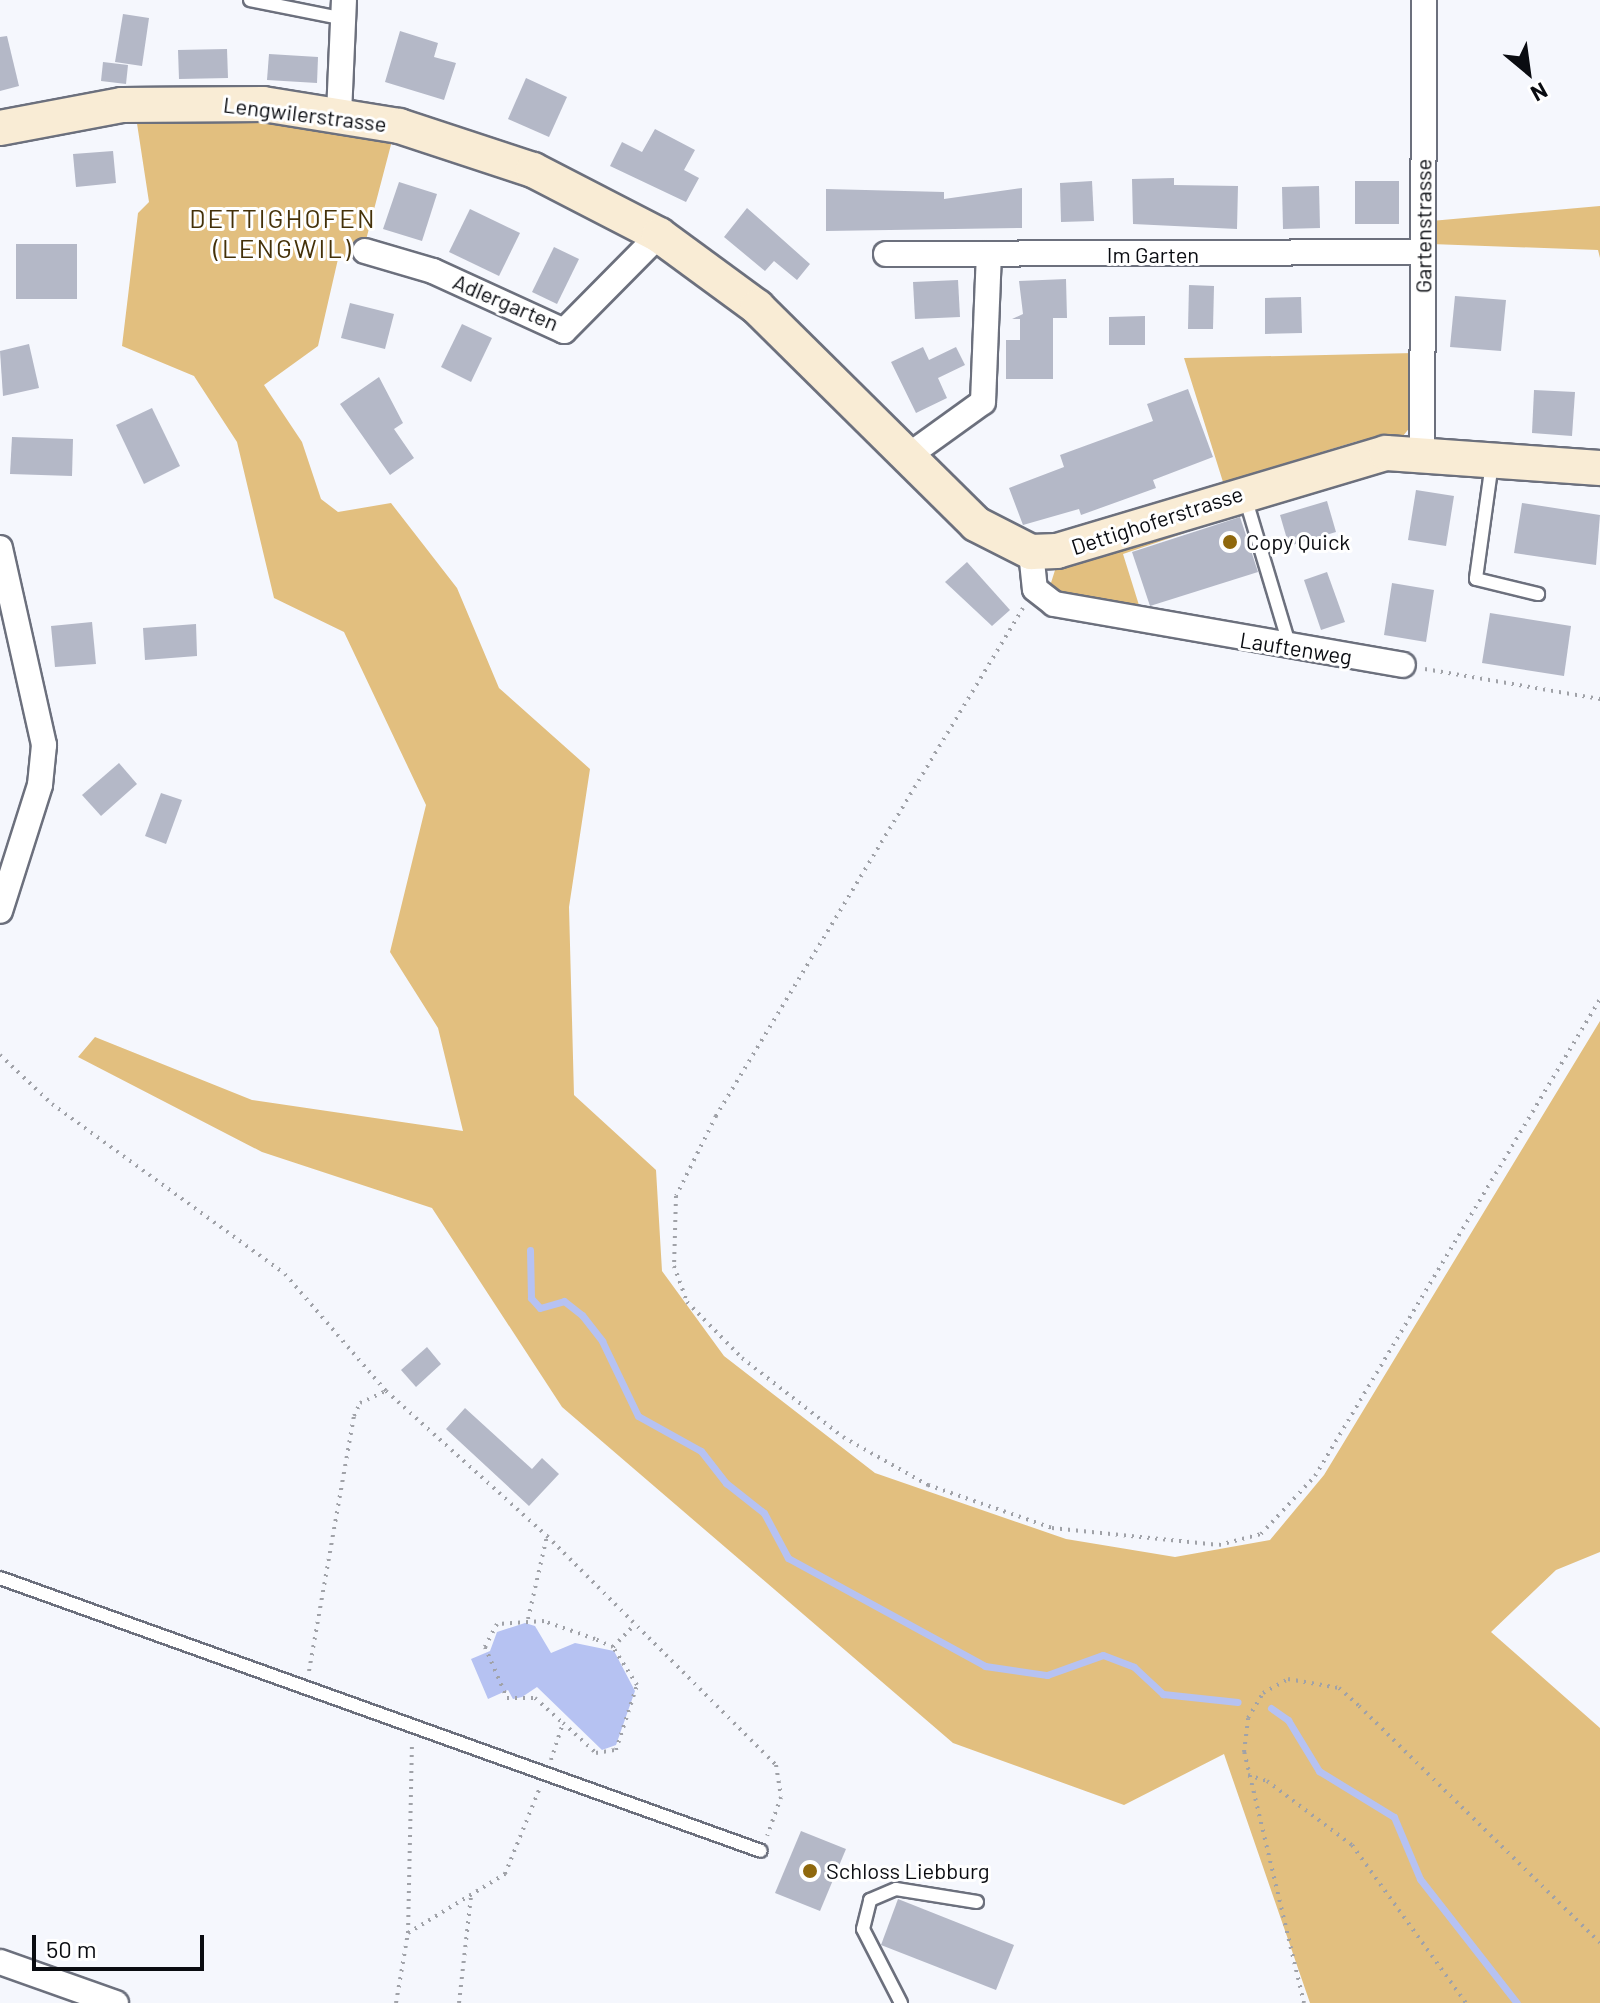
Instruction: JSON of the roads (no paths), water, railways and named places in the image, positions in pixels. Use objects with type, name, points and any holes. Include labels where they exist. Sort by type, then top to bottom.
[{"type":"street","name":"Gartenstrasse","points":[[1422,451],[1420,252],[1424,0]]},
{"type":"street","points":[[339,114],[344,9]]},
{"type":"street","name":"Lengwilerstrasse","points":[[0,128],[122,105],[263,104],[339,114],[467,144],[601,201],[670,242]]},
{"type":"street","points":[[670,242],[757,307],[976,524],[1031,552]]},
{"type":"street","name":"Adlergarten","points":[[365,251],[433,271],[564,331],[670,242]]},
{"type":"street","name":"Im Garten","points":[[886,254],[1420,252]]},
{"type":"street","points":[[908,456],[983,402],[989,254]]},
{"type":"street","name":"Dettighoferstrasse","points":[[1031,552],[1057,551],[1364,457],[1422,451],[1600,468]]},
{"type":"street","points":[[0,548],[44,745],[40,785],[0,911]]},
{"type":"street","name":"Lauftenweg","points":[[1031,552],[1035,589],[1085,613],[1403,665]]},
{"type":"street","points":[[0,1962],[116,2003]]},
{"type":"lane","points":[[250,0],[344,9]]},
{"type":"lane","points":[[1493,458],[1476,579],[1538,594]]},
{"type":"lane","points":[[1244,492],[1290,647]]},
{"type":"lane","points":[[0,1578],[761,1851]]},
{"type":"lane","points":[[901,2003],[863,1929],[870,1900],[896,1889],[977,1902]]},
{"type":"water","points":[[525,1623],[535,1626],[551,1653],[575,1643],[614,1651],[635,1691],[616,1745],[602,1750],[537,1687],[522,1697],[513,1699],[508,1690],[488,1699],[471,1659],[490,1651],[497,1632]]},
{"type":"waterway","points":[[530,1250],[531,1298],[540,1308],[564,1301],[582,1315],[602,1341],[638,1416],[701,1451],[726,1483],[764,1513],[788,1558],[985,1666],[1047,1675],[1103,1655],[1134,1667],[1163,1694],[1238,1702]]},
{"type":"waterway","points":[[1271,1708],[1288,1720],[1319,1771],[1394,1817],[1420,1879],[1517,2003]]},
{"type":"place","name":"Copy Quick","points":[[1230,542]]},
{"type":"place","name":"Schloss Liebburg","points":[[810,1871]]},
{"type":"district","name":"DETTIGHOFEN (LENGWIL)","points":[[283,233]]}]
